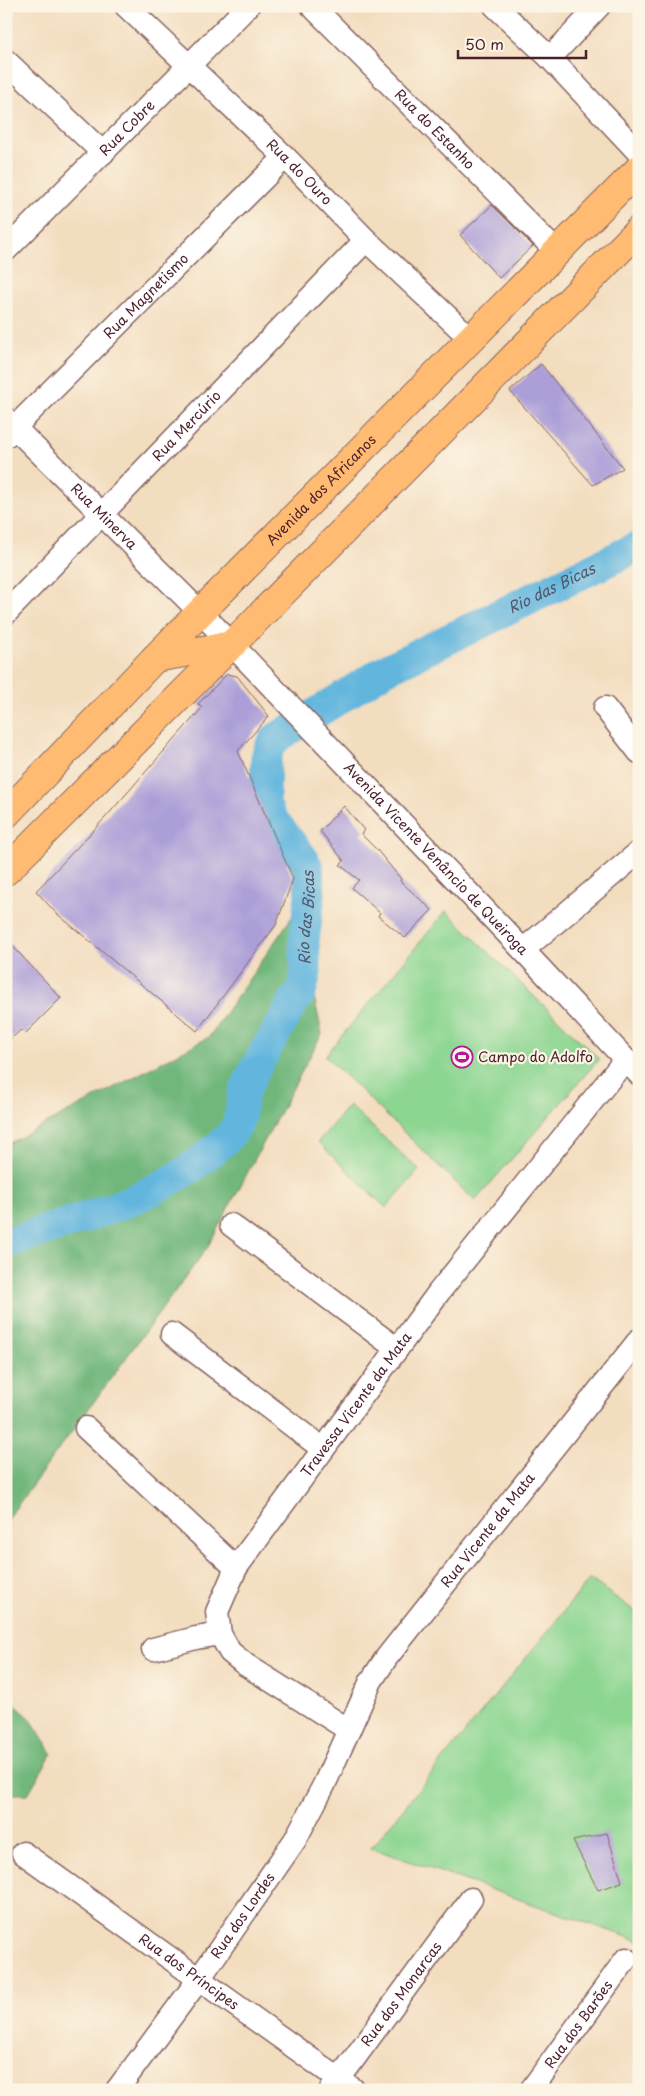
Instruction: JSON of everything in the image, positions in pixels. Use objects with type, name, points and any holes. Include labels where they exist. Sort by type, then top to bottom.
[{"type":"main road","name":"Avenida dos Africanos","points":[[10,803],[201,613],[639,169]]},
{"type":"main road","points":[[6,871],[232,645],[639,230]]},
{"type":"main road","points":[[155,658],[232,645]]},
{"type":"street","name":"Rua do Ouro","points":[[126,6],[285,158],[366,240],[471,339]]},
{"type":"street","name":"Rua Cobre","points":[[7,246],[248,6]]},
{"type":"street","name":"Rua do Estanho","points":[[312,6],[557,252]]},
{"type":"street","points":[[495,6],[550,58],[639,153]]},
{"type":"street","points":[[550,58],[599,6]]},
{"type":"street","points":[[6,61],[102,153]]},
{"type":"street","name":"Rua Magnetismo","points":[[9,428],[285,158]]},
{"type":"street","name":"Rua Mercúrio","points":[[6,613],[366,240]]},
{"type":"street","name":"Rua Minerva","points":[[9,428],[102,514],[232,645]]},
{"type":"street","name":"Avenida Vicente Venâncio de Queiroga","points":[[232,645],[632,1067]]},
{"type":"street","points":[[604,708],[639,752]]},
{"type":"street","points":[[523,950],[639,852]]},
{"type":"street","name":"Travessa Vicente da Mata","points":[[349,1730],[246,1665],[230,1652],[220,1634],[217,1612],[236,1568],[438,1292],[632,1067]]},
{"type":"street","points":[[231,1224],[397,1349]]},
{"type":"street","points":[[172,1334],[323,1449]]},
{"type":"street","name":"Rua Vicente da Mata","points":[[349,1730],[372,1681],[387,1657],[639,1340]]},
{"type":"street","points":[[86,1428],[236,1568]]},
{"type":"street","points":[[153,1649],[220,1634]]},
{"type":"street","name":"Rua dos Lordes","points":[[117,2090],[199,1979],[295,1840],[324,1785],[349,1730]]},
{"type":"street","name":"Rua dos Príncipes","points":[[23,1853],[199,1979],[341,2086]]},
{"type":"street","name":"Rua dos Monarcas","points":[[341,2086],[471,1899]]},
{"type":"street","name":"Rua dos Barões","points":[[532,2090],[626,1960]]},
{"type":"green space","points":[[296,911],[322,1034],[207,1248],[6,1521],[6,1145],[209,1037]]},
{"type":"green space","name":"Campo do Adolfo","points":[[446,911],[599,1059],[475,1201],[325,1056]]},
{"type":"green space","points":[[349,1105],[419,1170],[386,1208],[318,1142]]},
{"type":"green space","points":[[590,1579],[639,1614],[639,1941],[371,1848]]},
{"type":"green space","points":[[6,1697],[30,1718],[52,1753],[28,1794],[6,1794]]},
{"type":"building","points":[[492,205],[533,246],[499,278],[460,235]]},
{"type":"building","points":[[541,364],[623,468],[593,485],[510,391]]},
{"type":"building","points":[[227,674],[237,676],[269,716],[238,751],[293,879],[276,925],[197,1031],[55,912],[36,891],[105,818],[202,708],[198,704]]},
{"type":"building","points":[[344,806],[364,830],[361,834],[377,850],[401,879],[400,881],[432,910],[405,938],[378,916],[380,913],[352,888],[359,880],[340,865],[344,861],[320,831]]},
{"type":"building","points":[[6,939],[61,998],[25,1034],[21,1030],[6,1043]]},
{"type":"building","points":[[607,1833],[622,1882],[598,1890],[573,1841]]},
{"type":"waterway","name":"Rio das Bicas","points":[[6,1243],[112,1208],[164,1184],[210,1153],[229,1136],[237,1125],[243,1095],[250,1078],[294,1000],[301,992],[306,973],[304,941],[310,895],[308,868],[303,858],[271,817],[265,804],[266,758],[275,739],[385,670],[639,546]]},
{"type":"place","name":"Campo do Adolfo","points":[[462,1057]]}]
